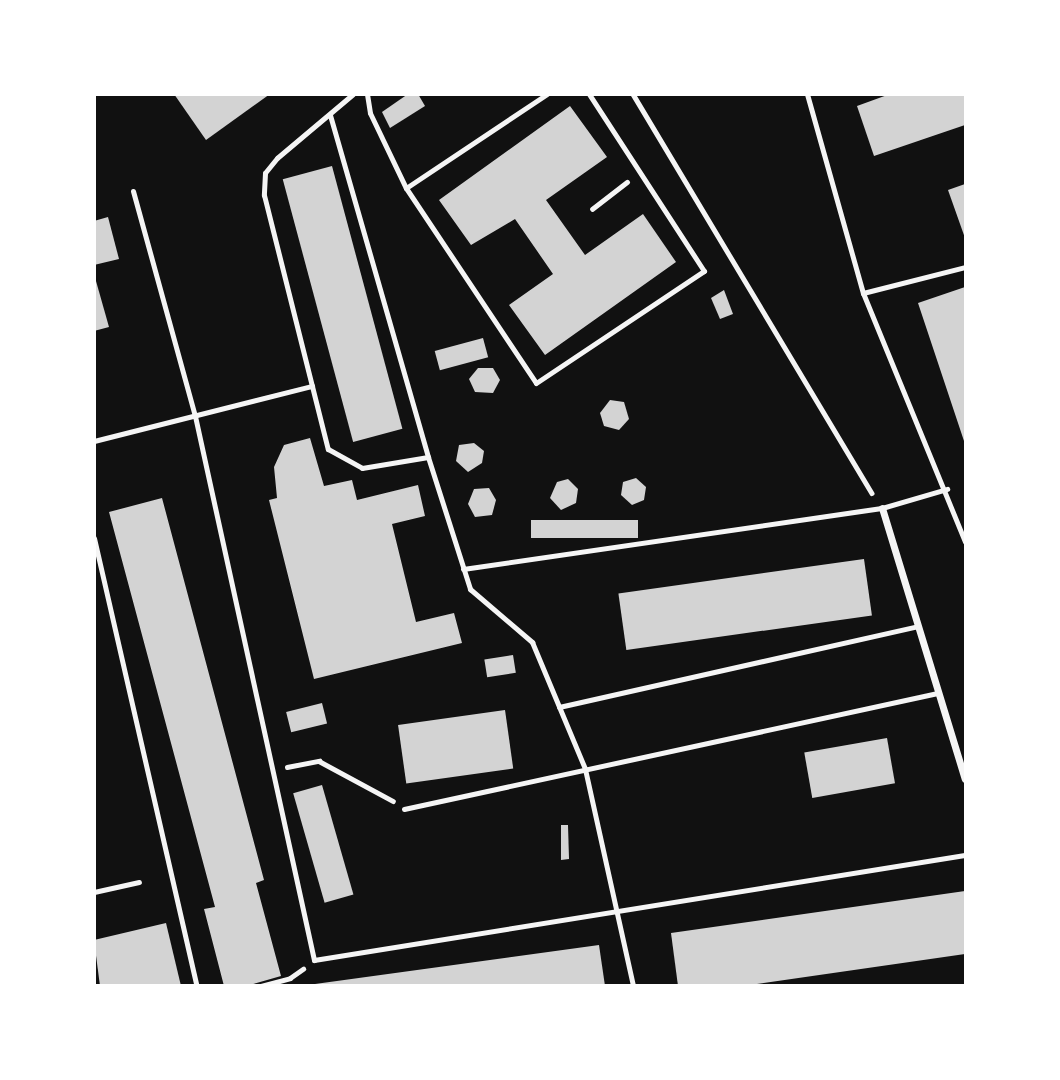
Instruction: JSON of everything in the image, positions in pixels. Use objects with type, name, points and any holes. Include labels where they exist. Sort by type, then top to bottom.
[{"type":"street","points":[[882,508],[965,779]]},
{"type":"lane","points":[[353,94],[277,158],[265,173],[264,195],[328,449],[343,461],[362,468],[428,457]]},
{"type":"lane","points":[[367,94],[369,113],[406,188],[536,383],[704,271],[589,94]]},
{"type":"lane","points":[[406,188],[547,94]]},
{"type":"lane","points":[[807,94],[863,293],[947,489],[965,542]]},
{"type":"lane","points":[[330,115],[428,457],[470,589],[532,642],[585,769],[633,985]]},
{"type":"lane","points":[[133,191],[194,416],[314,960],[617,914],[965,855]]},
{"type":"lane","points":[[863,293],[965,267]]},
{"type":"lane","points":[[94,441],[312,386]]},
{"type":"lane","points":[[463,569],[882,508],[947,489]]},
{"type":"lane","points":[[94,538],[197,985]]},
{"type":"lane","points":[[559,707],[918,626]]},
{"type":"lane","points":[[404,809],[938,693]]},
{"type":"lane","points":[[94,892],[139,882]]},
{"type":"path","points":[[633,94],[882,508]]},
{"type":"path","points":[[592,209],[641,172]]},
{"type":"path","points":[[272,769],[319,761],[380,791],[404,809]]},
{"type":"path","points":[[261,985],[290,978],[314,960]]},
{"type":"building","points":[[174,94],[270,94],[206,140]]},
{"type":"building","points":[[408,94],[418,94],[425,106],[390,128],[382,112]]},
{"type":"building","points":[[890,94],[965,94],[965,125],[874,156],[857,106]]},
{"type":"building","points":[[570,106],[607,157],[546,200],[585,255],[643,214],[676,262],[545,355],[509,305],[553,274],[515,219],[471,245],[439,200]]},
{"type":"building","points":[[332,166],[402,429],[353,442],[283,179]]},
{"type":"building","points":[[965,184],[965,238],[948,190]]},
{"type":"building","points":[[108,217],[119,259],[94,265],[94,221]]},
{"type":"building","points":[[94,274],[109,327],[94,331]]},
{"type":"building","points":[[965,287],[965,444],[918,303]]},
{"type":"building","points":[[724,290],[733,314],[720,319],[711,298]]},
{"type":"building","points":[[483,338],[488,357],[440,370],[435,351]]},
{"type":"building","points":[[478,368],[493,368],[500,380],[493,393],[475,392],[469,379]]},
{"type":"building","points":[[610,400],[624,402],[629,419],[619,430],[604,426],[600,413]]},
{"type":"building","points":[[310,438],[324,486],[352,480],[357,500],[418,485],[425,516],[392,524],[416,622],[454,613],[462,643],[314,679],[269,500],[277,498],[274,467],[284,445]]},
{"type":"building","points":[[474,443],[484,451],[482,463],[468,472],[456,461],[459,445]]},
{"type":"building","points":[[636,478],[646,487],[644,500],[632,505],[621,495],[623,482]]},
{"type":"building","points":[[568,479],[578,489],[576,503],[561,510],[550,498],[557,482]]},
{"type":"building","points":[[489,488],[496,500],[492,515],[475,517],[468,504],[474,489]]},
{"type":"building","points":[[162,498],[264,880],[256,883],[281,976],[246,986],[224,986],[204,909],[215,907],[109,512]]},
{"type":"building","points":[[531,520],[638,520],[638,538],[531,538]]},
{"type":"building","points":[[864,559],[872,615],[626,650],[618,594]]},
{"type":"building","points":[[513,655],[516,673],[487,677],[484,660]]},
{"type":"building","points":[[322,703],[327,723],[291,732],[286,712]]},
{"type":"building","points":[[505,710],[513,768],[406,783],[398,725]]},
{"type":"building","points":[[887,738],[895,783],[812,798],[804,753]]},
{"type":"building","points":[[322,785],[353,895],[325,903],[293,793]]},
{"type":"building","points":[[561,825],[568,825],[569,859],[561,860]]},
{"type":"building","points":[[965,891],[965,954],[743,986],[678,986],[671,933]]},
{"type":"building","points":[[166,923],[181,986],[100,986],[94,940]]},
{"type":"building","points":[[599,945],[605,986],[315,986],[315,984]]}]
